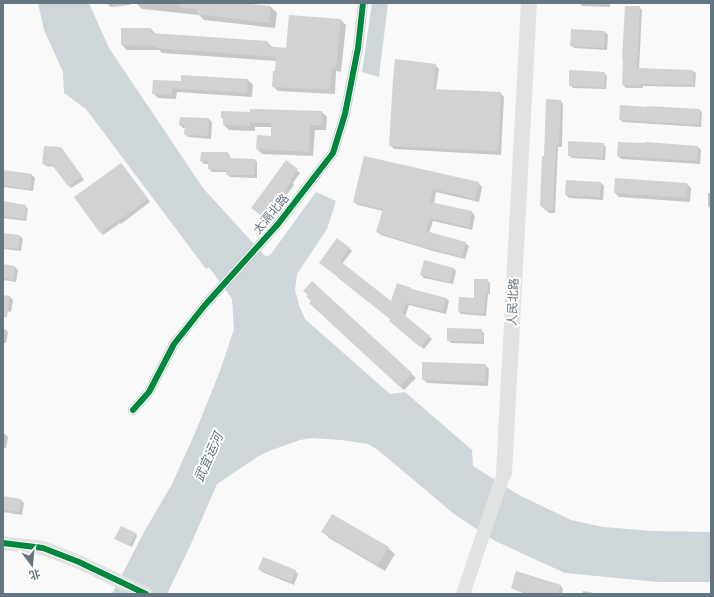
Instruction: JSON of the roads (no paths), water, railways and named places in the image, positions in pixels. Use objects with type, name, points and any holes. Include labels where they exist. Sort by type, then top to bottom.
[{"type":"main road","name":"人民北路","points":[[504,473],[529,3]]},
{"type":"street","name":"太滆北路","points":[[134,410],[149,392],[174,344],[216,293],[278,224],[333,153],[345,114],[358,48],[363,3]]},
{"type":"street","name":"人民北路","points":[[463,594],[504,473]]},
{"type":"street","points":[[3,543],[43,548],[79,562],[146,594]]},
{"type":"water","name":"武宜运河","points":[[38,3],[89,3],[109,48],[203,188],[265,256],[271,254],[316,192],[336,201],[327,229],[297,274],[295,290],[305,319],[390,394],[405,392],[472,450],[473,466],[519,495],[571,520],[603,527],[653,531],[711,532],[711,582],[659,582],[565,573],[495,541],[454,514],[378,450],[368,444],[312,438],[300,440],[269,451],[257,457],[217,484],[167,594],[112,594],[144,532],[172,484],[195,433],[220,371],[234,329],[232,299],[209,267],[206,269],[86,109],[64,93],[63,72],[44,30]]},
{"type":"water","points":[[372,3],[388,3],[379,77],[362,72]]}]
